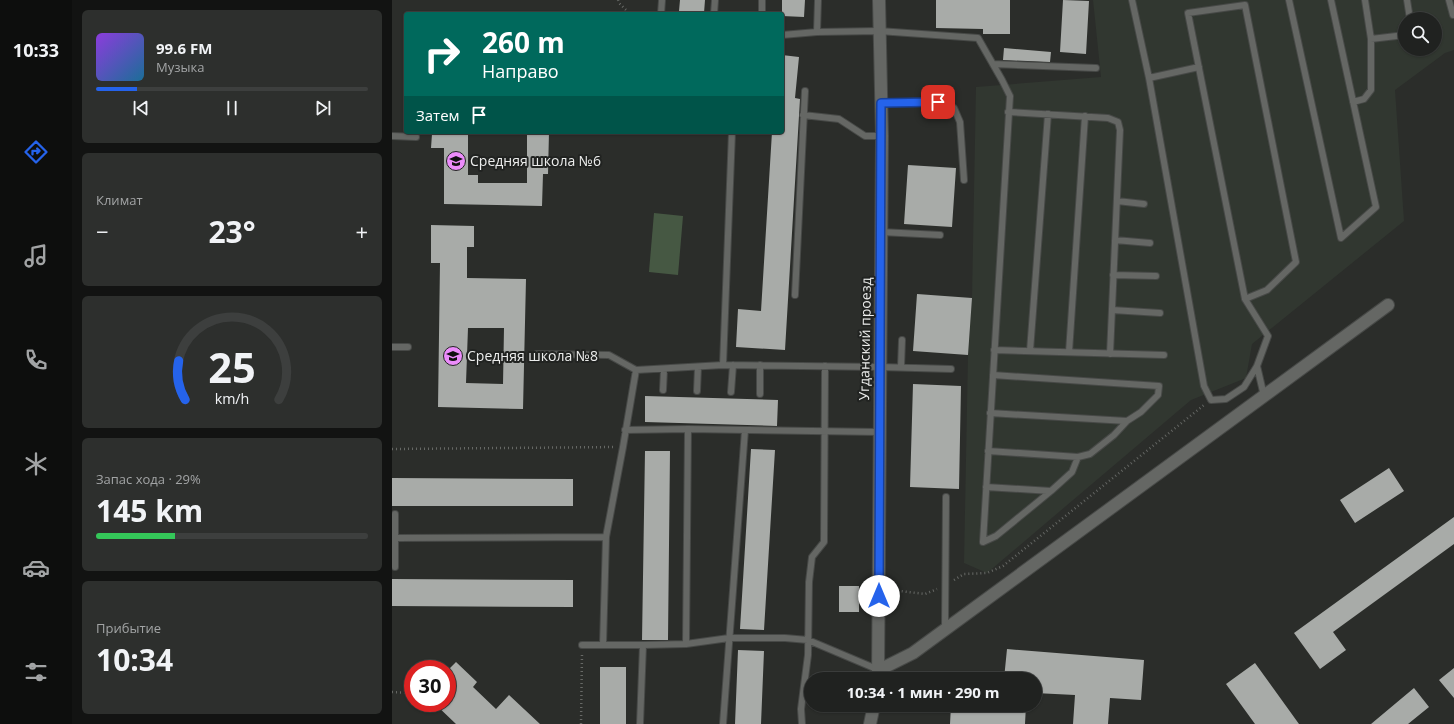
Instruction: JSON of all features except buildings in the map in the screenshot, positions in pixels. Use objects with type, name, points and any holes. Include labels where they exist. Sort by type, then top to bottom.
[{"type":"street","name":"Угданский проезд","points":[[879,0],[882,136],[879,432],[879,672]]},
{"type":"street","points":[[882,672],[913,653],[1388,305]]},
{"type":"street","points":[[870,724],[873,712]]},
{"type":"lane","points":[[661,12],[662,0]]},
{"type":"lane","points":[[714,12],[715,0]]},
{"type":"lane","points":[[762,0],[762,12]]},
{"type":"lane","points":[[817,32],[818,0]]},
{"type":"lane","points":[[1132,0],[1149,78],[1204,386],[1210,400],[1226,399],[1244,387],[1257,366],[1268,336],[1245,299],[1188,13],[1245,5],[1296,262],[1267,290],[1245,299]]},
{"type":"lane","points":[[1289,0],[1341,238],[1376,207],[1331,0]]},
{"type":"lane","points":[[1353,102],[1364,99],[1370,90],[1371,39],[1365,0]]},
{"type":"lane","points":[[1407,0],[1409,12]]},
{"type":"lane","points":[[1449,0],[1454,15]]},
{"type":"lane","points":[[784,35],[817,32],[879,31],[978,38],[1010,96],[983,542],[996,536],[1051,491],[1072,472],[1078,457]]},
{"type":"lane","points":[[1371,39],[1398,36]]},
{"type":"lane","points":[[993,64],[1096,68]]},
{"type":"lane","points":[[1149,78],[1199,67]]},
{"type":"lane","points":[[795,294],[805,91]]},
{"type":"lane","points":[[881,103],[938,102],[954,108],[960,122],[964,180]]},
{"type":"lane","points":[[1008,112],[1108,118],[1118,122],[1120,130],[1110,354]]},
{"type":"lane","points":[[1030,351],[1048,114]]},
{"type":"lane","points":[[803,115],[839,119],[865,136],[882,136]]},
{"type":"lane","points":[[1069,352],[1085,116]]},
{"type":"lane","points":[[723,365],[732,134]]},
{"type":"lane","points":[[392,136],[416,137]]},
{"type":"lane","points":[[1117,201],[1144,204]]},
{"type":"lane","points":[[881,232],[940,235]]},
{"type":"lane","points":[[1115,240],[1150,243]]},
{"type":"lane","points":[[1113,275],[1156,276]]},
{"type":"lane","points":[[1112,310],[1160,313]]},
{"type":"lane","points":[[901,367],[902,340]]},
{"type":"lane","points":[[392,347],[408,347]]},
{"type":"lane","points":[[994,350],[1164,355]]},
{"type":"lane","points":[[537,354],[609,355],[636,370],[723,365],[951,369]]},
{"type":"lane","points":[[731,392],[733,365]]},
{"type":"lane","points":[[760,365],[760,394]]},
{"type":"lane","points":[[697,391],[698,366]]},
{"type":"lane","points":[[802,724],[801,709],[808,655],[809,582],[812,557],[824,542],[825,366]]},
{"type":"lane","points":[[1257,366],[1264,396]]},
{"type":"lane","points":[[663,390],[664,369]]},
{"type":"lane","points":[[603,645],[606,537],[636,370]]},
{"type":"lane","points":[[988,451],[1078,457],[1090,454],[1114,435],[1127,421],[1141,412],[1158,395],[1159,386],[993,376]]},
{"type":"lane","points":[[990,412],[1127,421]]},
{"type":"lane","points":[[625,430],[688,429],[879,432]]},
{"type":"lane","points":[[686,644],[688,429]]},
{"type":"lane","points":[[723,724],[745,430]]},
{"type":"lane","points":[[986,487],[1051,491]]},
{"type":"lane","points":[[945,629],[946,497]]},
{"type":"lane","points":[[395,514],[395,567]]},
{"type":"lane","points":[[396,538],[606,537]]},
{"type":"lane","points":[[582,645],[643,646],[686,644],[729,638],[785,638],[808,640],[875,672]]},
{"type":"lane","points":[[640,724],[643,646]]},
{"type":"path","points":[[618,0],[628,12]]},
{"type":"path","points":[[879,582],[900,590],[925,594],[946,585],[964,574],[987,573],[1003,566],[1210,400]]},
{"type":"path","points":[[392,449],[623,447]]},
{"type":"path","points":[[581,724],[582,645]]},
{"type":"path","points":[[392,692],[404,692]]},
{"type":"shaded area","points":[[1093,0],[1454,0],[1454,50],[1442,55],[1442,12],[1398,12],[1398,56],[1441,56],[1395,90],[1404,221],[1252,344],[1246,378],[1191,400],[987,573],[964,563],[968,355],[972,298],[976,87],[1101,77]]},
{"type":"green space","points":[[654,213],[683,216],[678,275],[649,272]]},
{"type":"place","name":"Средняя школа №6","points":[[456,161]]},
{"type":"place","name":"Средняя школа №8","points":[[453,356]]},
{"type":"route","points":[[879,596],[881,103],[938,102]]}]
